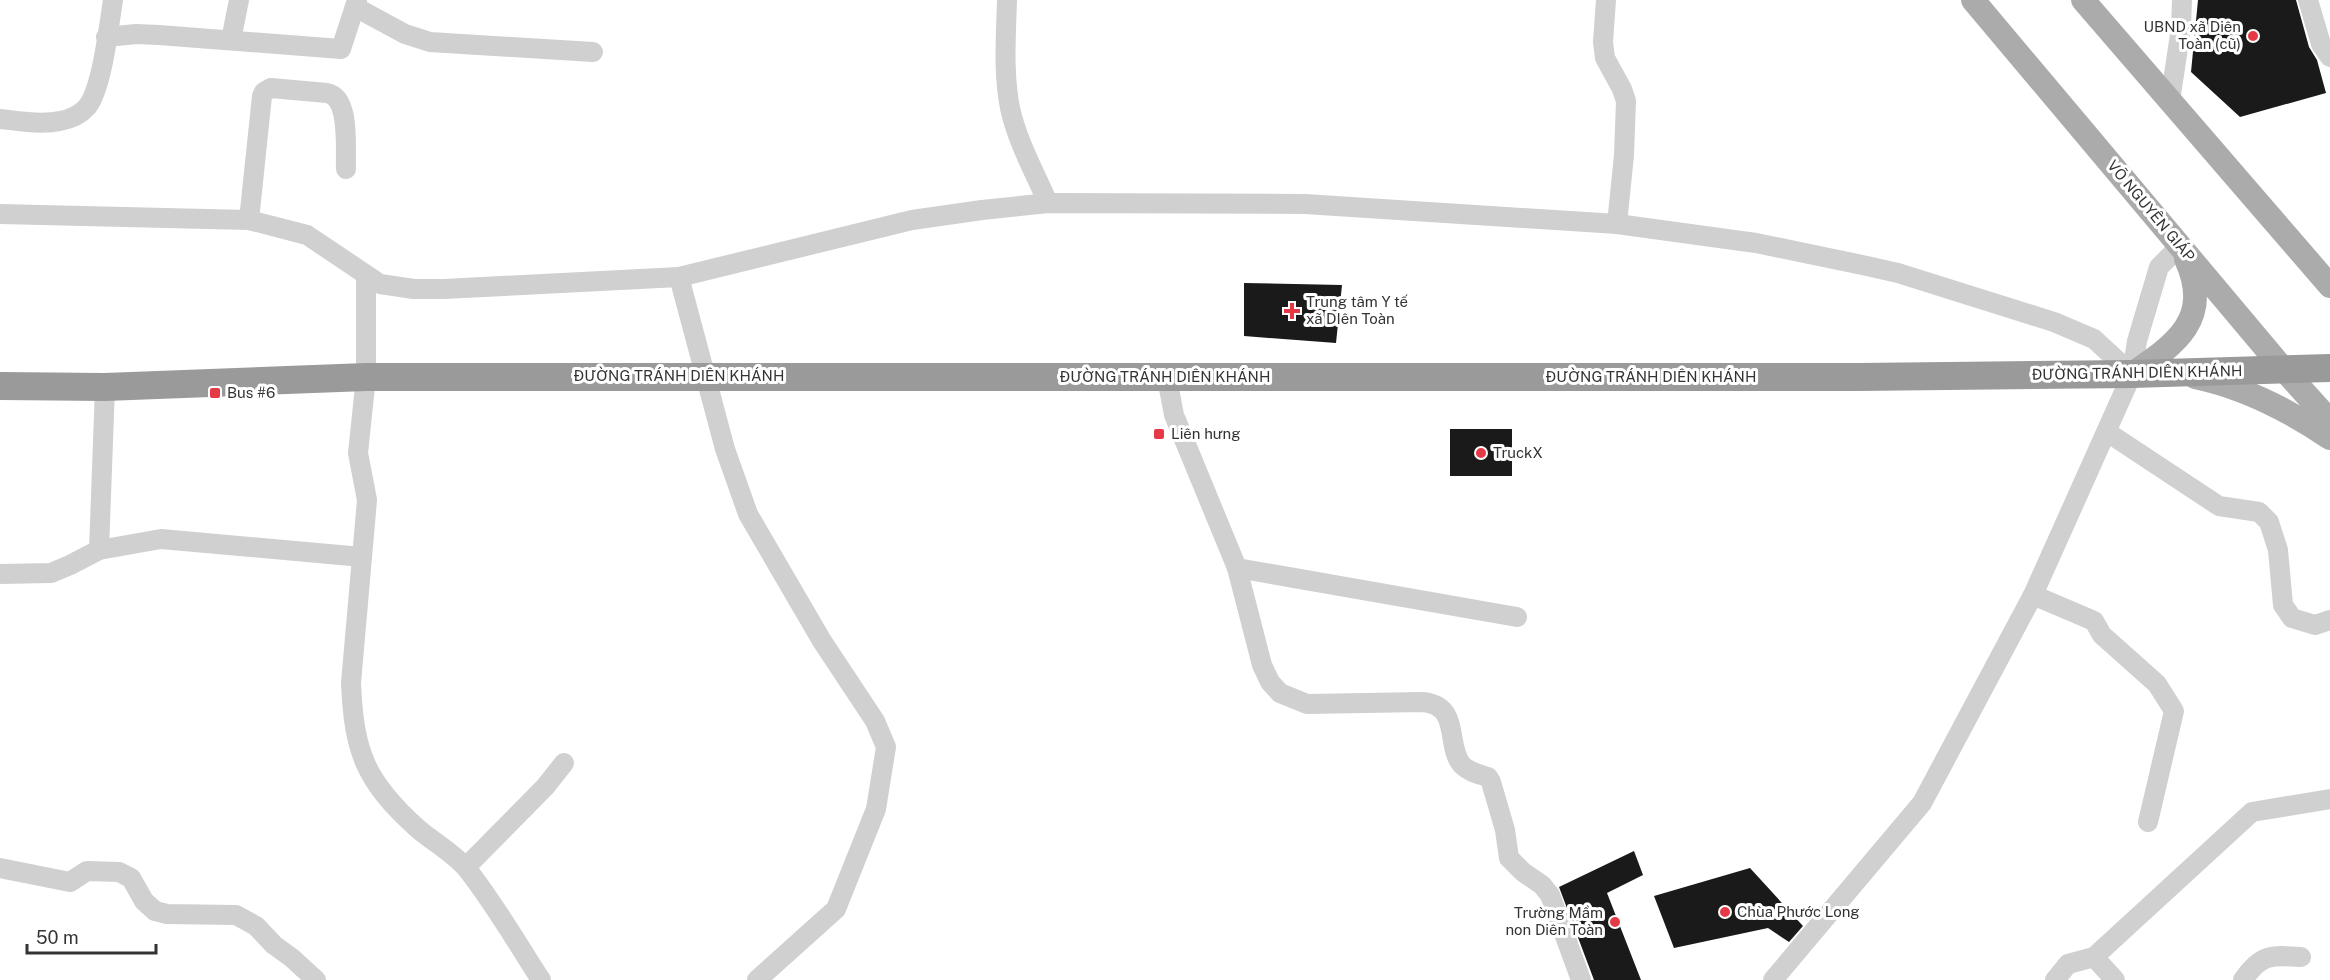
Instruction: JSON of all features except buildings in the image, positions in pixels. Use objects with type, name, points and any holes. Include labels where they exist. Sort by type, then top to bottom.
[{"type":"highway","name":"ĐƯỜNG TRÁNH DIÊN KHÁNH","points":[[0,386],[105,387],[366,377],[1834,377],[2132,374],[2330,368]]},
{"type":"main road","name":"VÕ NGUYÊN GIÁP","points":[[1973,0],[2285,371],[2330,421]]},
{"type":"main road","points":[[2083,0],[2330,286]]},
{"type":"main road","points":[[2132,374],[2174,345],[2186,329],[2193,313],[2195,285],[2180,246]]},
{"type":"main road","points":[[2175,372],[2211,380],[2270,403],[2330,438]]},
{"type":"street","points":[[0,119],[57,122],[78,116],[94,97],[113,0]]},
{"type":"street","points":[[231,40],[238,0]]},
{"type":"street","points":[[1007,0],[1005,62],[1010,110],[1018,135],[1048,204]]},
{"type":"street","points":[[1606,0],[1603,42],[1605,58],[1626,101],[1624,155],[1617,224]]},
{"type":"street","points":[[2170,100],[2181,28],[2182,0]]},
{"type":"street","points":[[2308,0],[2321,44],[2330,57]]},
{"type":"street","points":[[106,37],[136,34],[341,50],[356,4],[405,34],[430,42],[593,52]]},
{"type":"street","points":[[249,220],[262,96],[271,88],[327,93],[340,101],[344,113],[346,169]]},
{"type":"street","points":[[0,214],[249,220],[307,235],[380,284],[414,289],[679,277],[912,220],[1048,204],[1305,204],[1617,224],[1756,243],[1898,273],[2054,322],[2094,339],[2132,374]]},
{"type":"street","points":[[1773,980],[1922,803],[2033,595],[2132,374],[2137,341],[2158,267],[2180,246]]},
{"type":"street","points":[[366,276],[366,377],[358,453],[367,500],[351,683],[352,709],[360,752],[369,772],[384,794],[417,828],[466,867],[541,980]]},
{"type":"street","points":[[679,277],[725,449],[748,514],[822,641],[875,721],[886,747],[876,809],[836,909],[757,980]]},
{"type":"street","points":[[1167,378],[1174,415],[1237,568],[1262,665],[1270,682],[1280,693],[1307,704],[1422,702],[1433,703],[1441,708],[1460,762],[1474,773],[1488,777],[1491,782],[1505,830],[1509,858],[1523,872],[1542,885],[1550,895],[1581,980]]},
{"type":"street","points":[[99,550],[105,387]]},
{"type":"street","points":[[2107,432],[2219,506],[2259,512],[2269,522],[2278,550],[2283,605],[2292,618],[2315,624],[2330,620]]},
{"type":"street","points":[[0,574],[51,573],[99,550],[161,539],[363,557]]},
{"type":"street","points":[[1237,568],[1517,617]]},
{"type":"street","points":[[2033,595],[2094,621],[2102,635],[2157,684],[2174,711],[2148,822]]},
{"type":"street","points":[[466,867],[545,787],[564,763]]},
{"type":"street","points":[[2055,980],[2068,964],[2094,957],[2252,812],[2330,799]]},
{"type":"street","points":[[0,868],[70,882],[87,871],[119,872],[130,878],[144,901],[155,911],[167,914],[236,915],[256,926],[274,945],[316,980]]},
{"type":"street","points":[[2242,980],[2256,963],[2272,955],[2301,957]]},
{"type":"street","points":[[2094,957],[2115,980]]},
{"type":"place","name":"UBND xã Diên Toàn (cũ)","points":[[2253,36]]},
{"type":"place","name":"Trung tâm Y tế xã DIên Toàn","points":[[1292,311]]},
{"type":"place","name":"Bus #6","points":[[215,393]]},
{"type":"place","name":"Liên hưng","points":[[1159,434]]},
{"type":"place","name":"TruckX","points":[[1481,453]]},
{"type":"place","name":"Chùa Phước Long","points":[[1725,912]]},
{"type":"place","name":"Trường Mầm non Diên Toàn","points":[[1615,922]]}]
